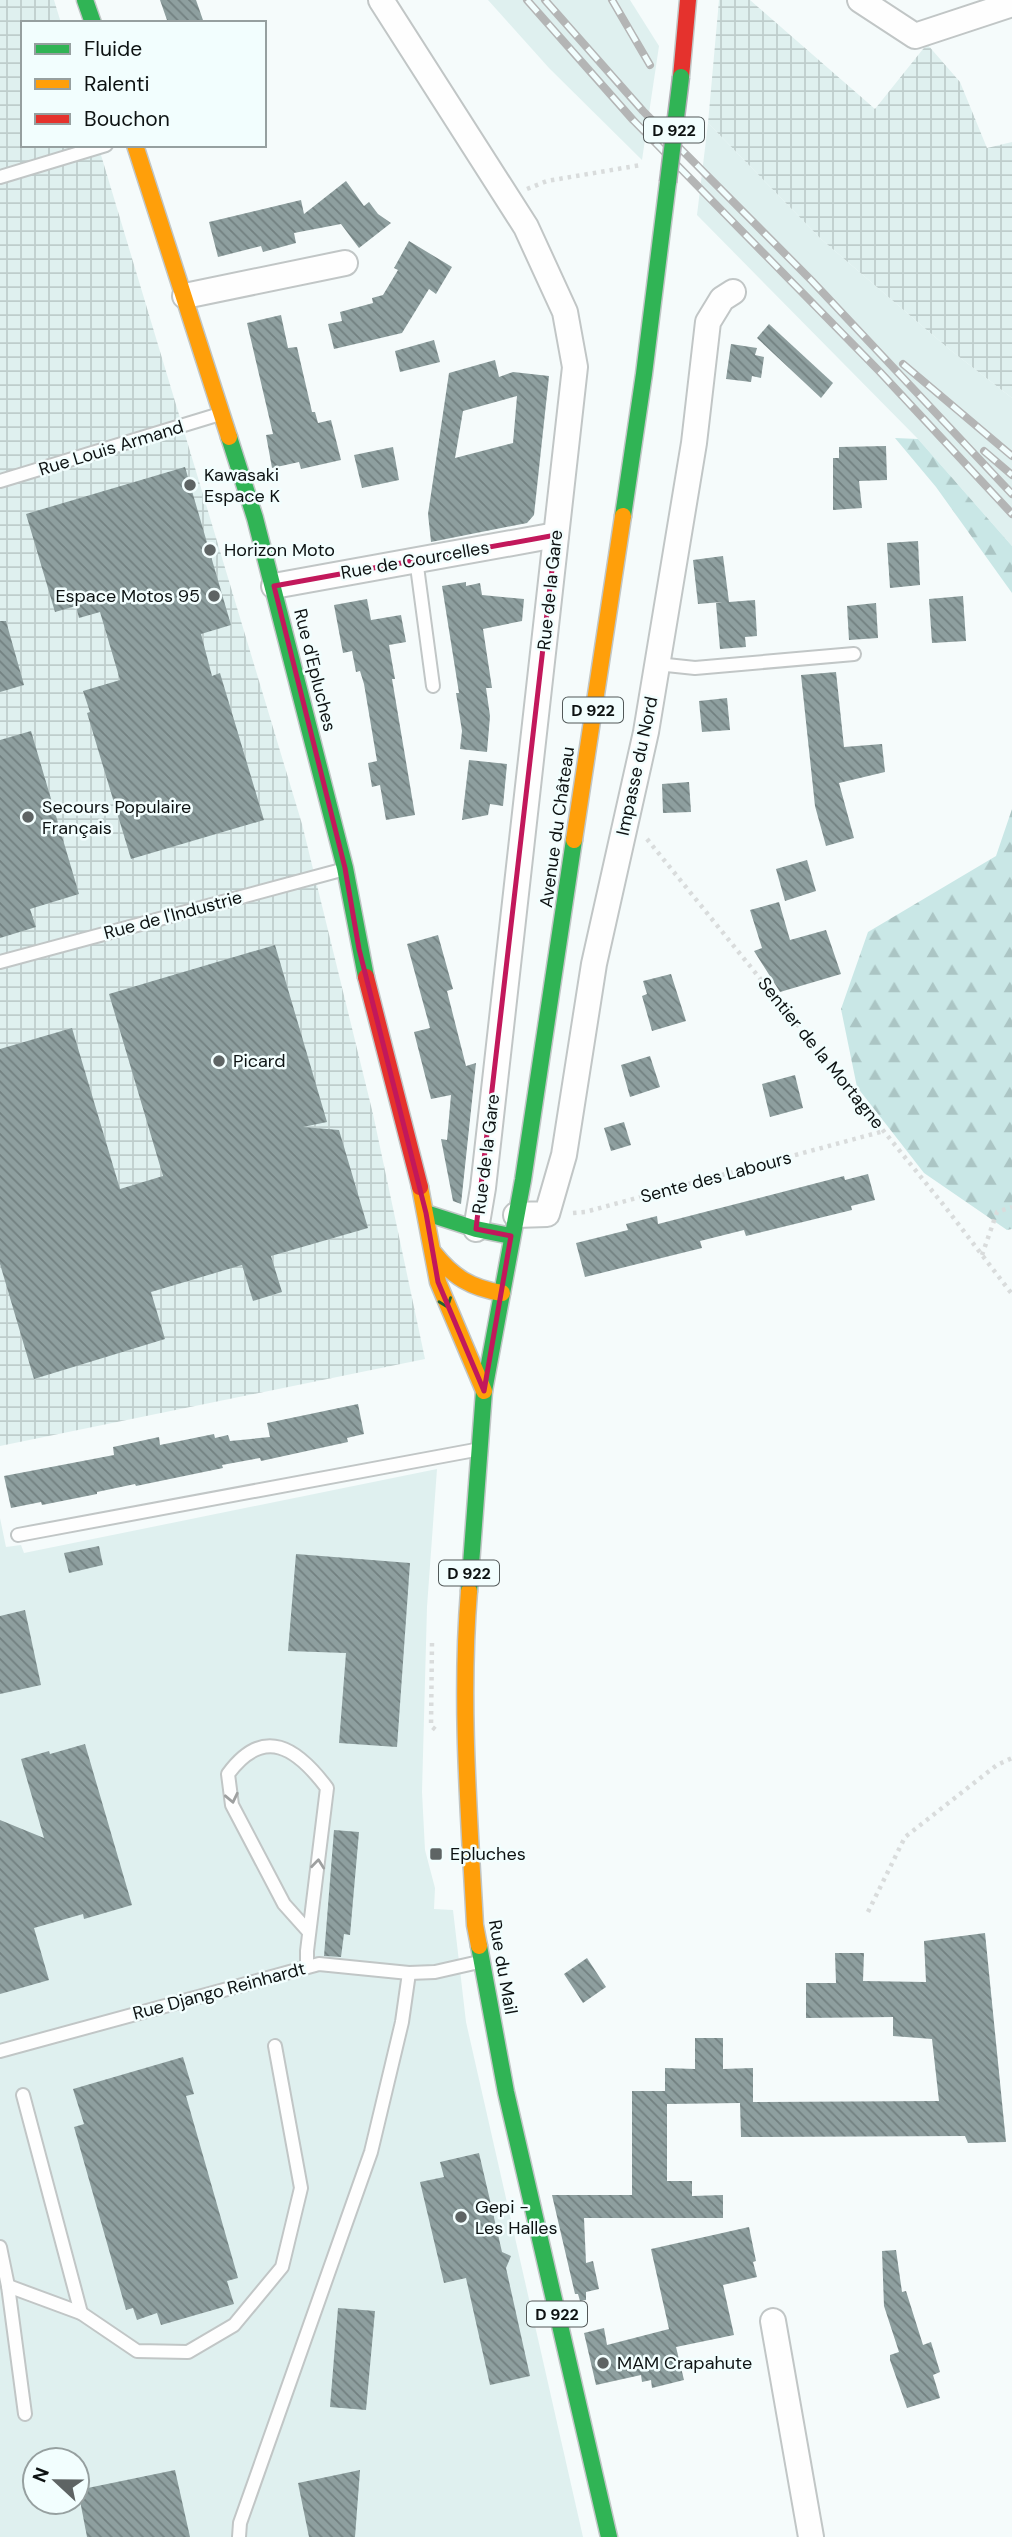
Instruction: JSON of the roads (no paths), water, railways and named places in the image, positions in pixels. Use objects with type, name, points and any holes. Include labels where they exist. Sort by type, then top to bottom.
[{"type":"main road","points":[[85,0],[92,21]]},
{"type":"main road","name":"Avenue du Château","points":[[484,1391],[527,1153],[642,387],[681,77],[688,0]]},
{"type":"main road","name":"Rue d'Epluches","points":[[136,147],[222,413],[274,586],[345,868],[359,950],[426,1213],[438,1282],[484,1391]]},
{"type":"main road","points":[[426,1213],[476,1229],[513,1225]]},
{"type":"main road","name":"Rue d'Epluches","points":[[434,1252],[450,1275],[474,1289],[502,1293]]},
{"type":"main road","name":"Rue du Mail","points":[[484,1391],[466,1625],[466,1756],[474,1912],[511,2115],[609,2537]]},
{"type":"street","name":"Rue de la Gare","points":[[381,0],[526,227],[565,312],[575,367],[484,1188],[476,1229]]},
{"type":"street","points":[[860,0],[915,36],[1012,4]]},
{"type":"street","points":[[185,296],[345,263]]},
{"type":"street","name":"Impasse du Nord","points":[[513,1225],[547,1214],[564,1155],[594,964],[646,732],[694,443],[708,322],[722,299],[733,292]]},
{"type":"street","name":"Rue de Courcelles","points":[[274,586],[556,535]]},
{"type":"street","points":[[773,2321],[811,2537]]},
{"type":"lane","points":[[0,177],[99,147]]},
{"type":"lane","name":"Rue Louis Armand","points":[[0,481],[222,413]]},
{"type":"lane","points":[[416,559],[433,686]]},
{"type":"lane","points":[[657,664],[695,668],[854,654]]},
{"type":"lane","name":"Rue de l'Industrie","points":[[0,962],[345,868]]},
{"type":"lane","points":[[18,1535],[478,1450]]},
{"type":"lane","points":[[307,1966],[327,1788],[312,1768],[289,1749],[266,1745],[240,1758],[228,1774],[232,1805],[284,1904],[309,1931]]},
{"type":"lane","name":"Rue Django Reinhardt","points":[[0,2051],[307,1966],[319,1964],[408,1973],[435,1972],[483,1961]]},
{"type":"lane","points":[[239,2537],[240,2523],[371,2152],[402,2022],[408,1973]]},
{"type":"lane","points":[[8,2286],[81,2313],[137,2351],[188,2353],[233,2325],[282,2267],[302,2188],[275,2046]]},
{"type":"lane","points":[[23,2095],[81,2313]]},
{"type":"lane","points":[[0,2246],[25,2414]]},
{"type":"railway","points":[[527,0],[633,120],[880,372],[1012,514]]},
{"type":"railway","points":[[545,0],[643,111],[812,281],[1012,494]]},
{"type":"railway","points":[[612,0],[650,65]]},
{"type":"railway","points":[[903,364],[1012,456]]},
{"type":"railway","points":[[984,451],[1012,475]]},
{"type":"place","name":"Kawasaki Espace K","points":[[190,485]]},
{"type":"place","name":"Horizon Moto","points":[[210,550]]},
{"type":"place","name":"Espace Motos 95","points":[[214,596]]},
{"type":"place","name":"Secours Populaire Français","points":[[28,817]]},
{"type":"place","name":"Picard","points":[[219,1061]]},
{"type":"place","name":"Epluches","points":[[436,1854]]},
{"type":"place","name":"Gepi - Les Halles","points":[[461,2217]]},
{"type":"place","name":"MAM Crapahute","points":[[603,2363]]}]
